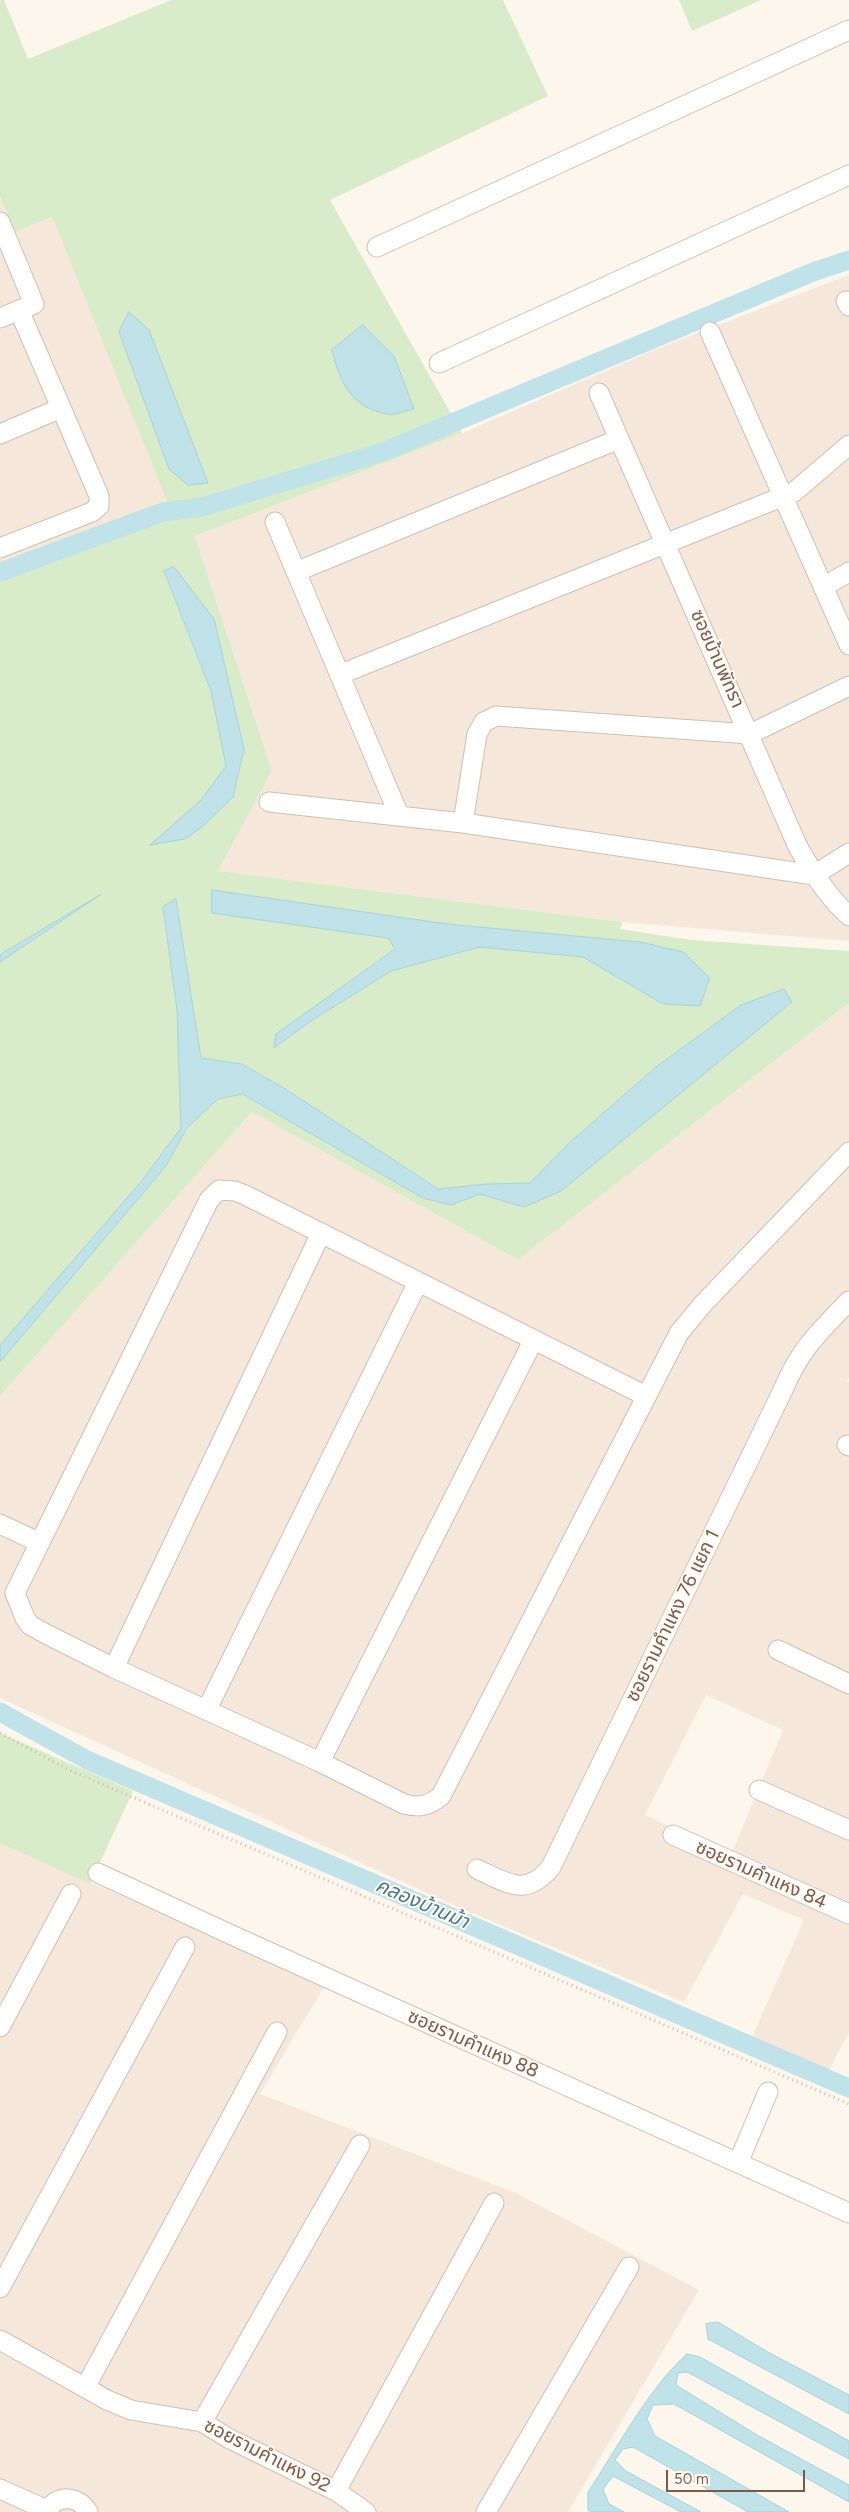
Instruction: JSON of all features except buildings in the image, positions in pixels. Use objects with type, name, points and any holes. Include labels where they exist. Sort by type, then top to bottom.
[{"type":"street","points":[[377,247],[849,30]]},
{"type":"street","points":[[439,363],[849,174]]},
{"type":"street","points":[[0,222],[34,304],[0,318]]},
{"type":"street","points":[[0,548],[92,512],[99,506],[99,496],[19,310]]},
{"type":"street","points":[[710,332],[849,645]]},
{"type":"street","name":"ซอยบ้านพัทรา","points":[[599,393],[798,847],[814,875],[833,902],[849,916]]},
{"type":"street","points":[[0,434],[61,408]]},
{"type":"street","points":[[298,571],[619,439]]},
{"type":"street","points":[[341,674],[783,497],[794,492],[849,444]]},
{"type":"street","points":[[275,522],[298,571],[399,815]]},
{"type":"street","points":[[823,587],[849,572]]},
{"type":"street","points":[[463,823],[477,734],[484,722],[496,716],[750,734],[849,686]]},
{"type":"street","points":[[269,802],[463,823],[814,875],[849,852]]},
{"type":"street","points":[[646,1396],[235,1191],[219,1190],[209,1200],[15,1593],[25,1618],[30,1625],[48,1635],[114,1668],[320,1762],[404,1804],[417,1807],[431,1804],[441,1796],[679,1333],[703,1304],[849,1152]]},
{"type":"street","points":[[114,1668],[322,1233]]},
{"type":"street","points":[[207,1709],[418,1282]]},
{"type":"street","name":"ซอยรามคำแหง 76 แยก 1","points":[[477,1869],[506,1883],[521,1885],[540,1881],[551,1867],[774,1410],[793,1364],[809,1342],[849,1301]]},
{"type":"street","points":[[320,1762],[533,1340]]},
{"type":"street","points":[[0,1524],[40,1543]]},
{"type":"street","points":[[778,1650],[849,1684]]},
{"type":"street","points":[[759,1790],[849,1830]]},
{"type":"street","name":"ซอยรามคำแหง 84","points":[[672,1836],[849,1914]]},
{"type":"street","name":"ซอยรามคำแหง 88","points":[[98,1872],[201,1922],[849,2213]]},
{"type":"street","points":[[0,2027],[71,1894]]},
{"type":"street","points":[[0,2288],[185,1946]]},
{"type":"street","points":[[84,2388],[277,2032]]},
{"type":"street","points":[[738,2163],[768,2092]]},
{"type":"street","points":[[202,2422],[360,2144]]},
{"type":"street","points":[[336,2491],[494,2203]]},
{"type":"street","points":[[486,2512],[629,2267]]},
{"type":"street","name":"ซอยรามคําแหง 92","points":[[0,2340],[84,2388],[131,2410],[202,2422],[228,2438],[336,2491],[366,2512]]},
{"type":"street","points":[[0,2489],[47,2511],[61,2499],[70,2498],[78,2501],[88,2512]]},
{"type":"path","points":[[0,1734],[68,1770],[849,2104]]},
{"type":"shaded area","points":[[0,197],[15,232],[52,217],[168,504],[0,568]]},
{"type":"shaded area","points":[[849,275],[849,941],[622,922],[218,871],[272,771],[195,536],[462,433],[659,348]]},
{"type":"shaded area","points":[[849,1003],[849,1378],[846,1381],[849,1382],[849,2032],[829,2070],[752,2037],[804,1920],[743,1894],[684,2002],[460,1908],[0,1698],[0,1396],[252,1112],[518,1260]],"holes":[[[706,1695],[783,1730],[731,1855],[645,1815]]]},
{"type":"shaded area","points":[[0,1843],[325,1985],[260,2094],[516,2193],[699,2290],[568,2512],[0,2512]]},
{"type":"green space","points":[[0,0],[4,0],[28,59],[171,0],[503,0],[548,96],[330,200],[462,433],[195,536],[272,771],[218,871],[622,922],[620,929],[692,940],[849,951],[849,1003],[518,1260],[252,1112],[0,1396],[0,1362],[166,1166],[187,1128],[218,1099],[241,1094],[423,1198],[451,1205],[480,1194],[524,1207],[561,1191],[792,1002],[741,1005],[656,1067],[569,1143],[530,1183],[487,1184],[438,1189],[287,1090],[243,1064],[201,1058],[176,899],[163,908],[177,1010],[181,1128],[140,1183],[0,1345],[0,962],[88,903],[0,955],[0,579],[170,518],[168,504],[52,217],[15,232],[0,197]],"holes":[[[164,572],[244,749],[233,797],[151,845],[201,800],[226,766],[211,691]],[[447,924],[640,942],[663,1004],[583,957],[480,947],[391,971],[311,1021],[275,1047],[363,972],[395,949],[388,938]]]},
{"type":"green space","points":[[679,0],[761,0],[692,31]]},
{"type":"green space","points":[[0,1733],[133,1791],[90,1884],[0,1843]]},
{"type":"water","points":[[129,312],[149,330],[208,483],[188,485],[169,469],[119,332]]},
{"type":"water","points":[[363,325],[394,356],[414,409],[397,414],[374,411],[355,399],[343,382],[332,350]]},
{"type":"water","points":[[174,567],[214,619],[244,749],[233,797],[202,827],[185,839],[150,845],[201,800],[226,766],[211,691],[164,571]]},
{"type":"water","points":[[212,890],[447,924],[640,942],[683,952],[710,978],[700,1006],[663,1004],[583,957],[480,947],[391,971],[311,1021],[274,1048],[276,1034],[395,949],[388,938],[212,913]]},
{"type":"water","points":[[100,895],[0,962],[0,955]]},
{"type":"water","points":[[176,899],[201,1058],[242,1064],[287,1090],[438,1189],[487,1184],[530,1183],[569,1143],[656,1067],[741,1005],[784,989],[792,1002],[561,1191],[524,1207],[480,1194],[451,1205],[423,1198],[242,1094],[218,1099],[187,1128],[166,1166],[0,1362],[0,1345],[140,1183],[181,1128],[177,1010],[163,907]]},
{"type":"water","points":[[718,2322],[766,2351],[849,2395],[849,2414],[708,2339],[706,2324]]},
{"type":"water","points":[[687,2354],[700,2357],[849,2441],[849,2459],[687,2372],[678,2373],[676,2385],[757,2435],[849,2485],[849,2502],[674,2404],[653,2405],[647,2419],[655,2436],[789,2512],[748,2512],[633,2447],[623,2449],[615,2460],[626,2471],[701,2512],[681,2512],[613,2476],[603,2489],[609,2504],[624,2512],[591,2512],[588,2510],[588,2492],[622,2438],[660,2383]]},
{"type":"waterway","points":[[0,572],[163,512],[202,507],[383,452],[813,272],[849,260]]},
{"type":"waterway","name":"คลองบ้านม้า","points":[[0,1712],[87,1760],[849,2088]]}]
